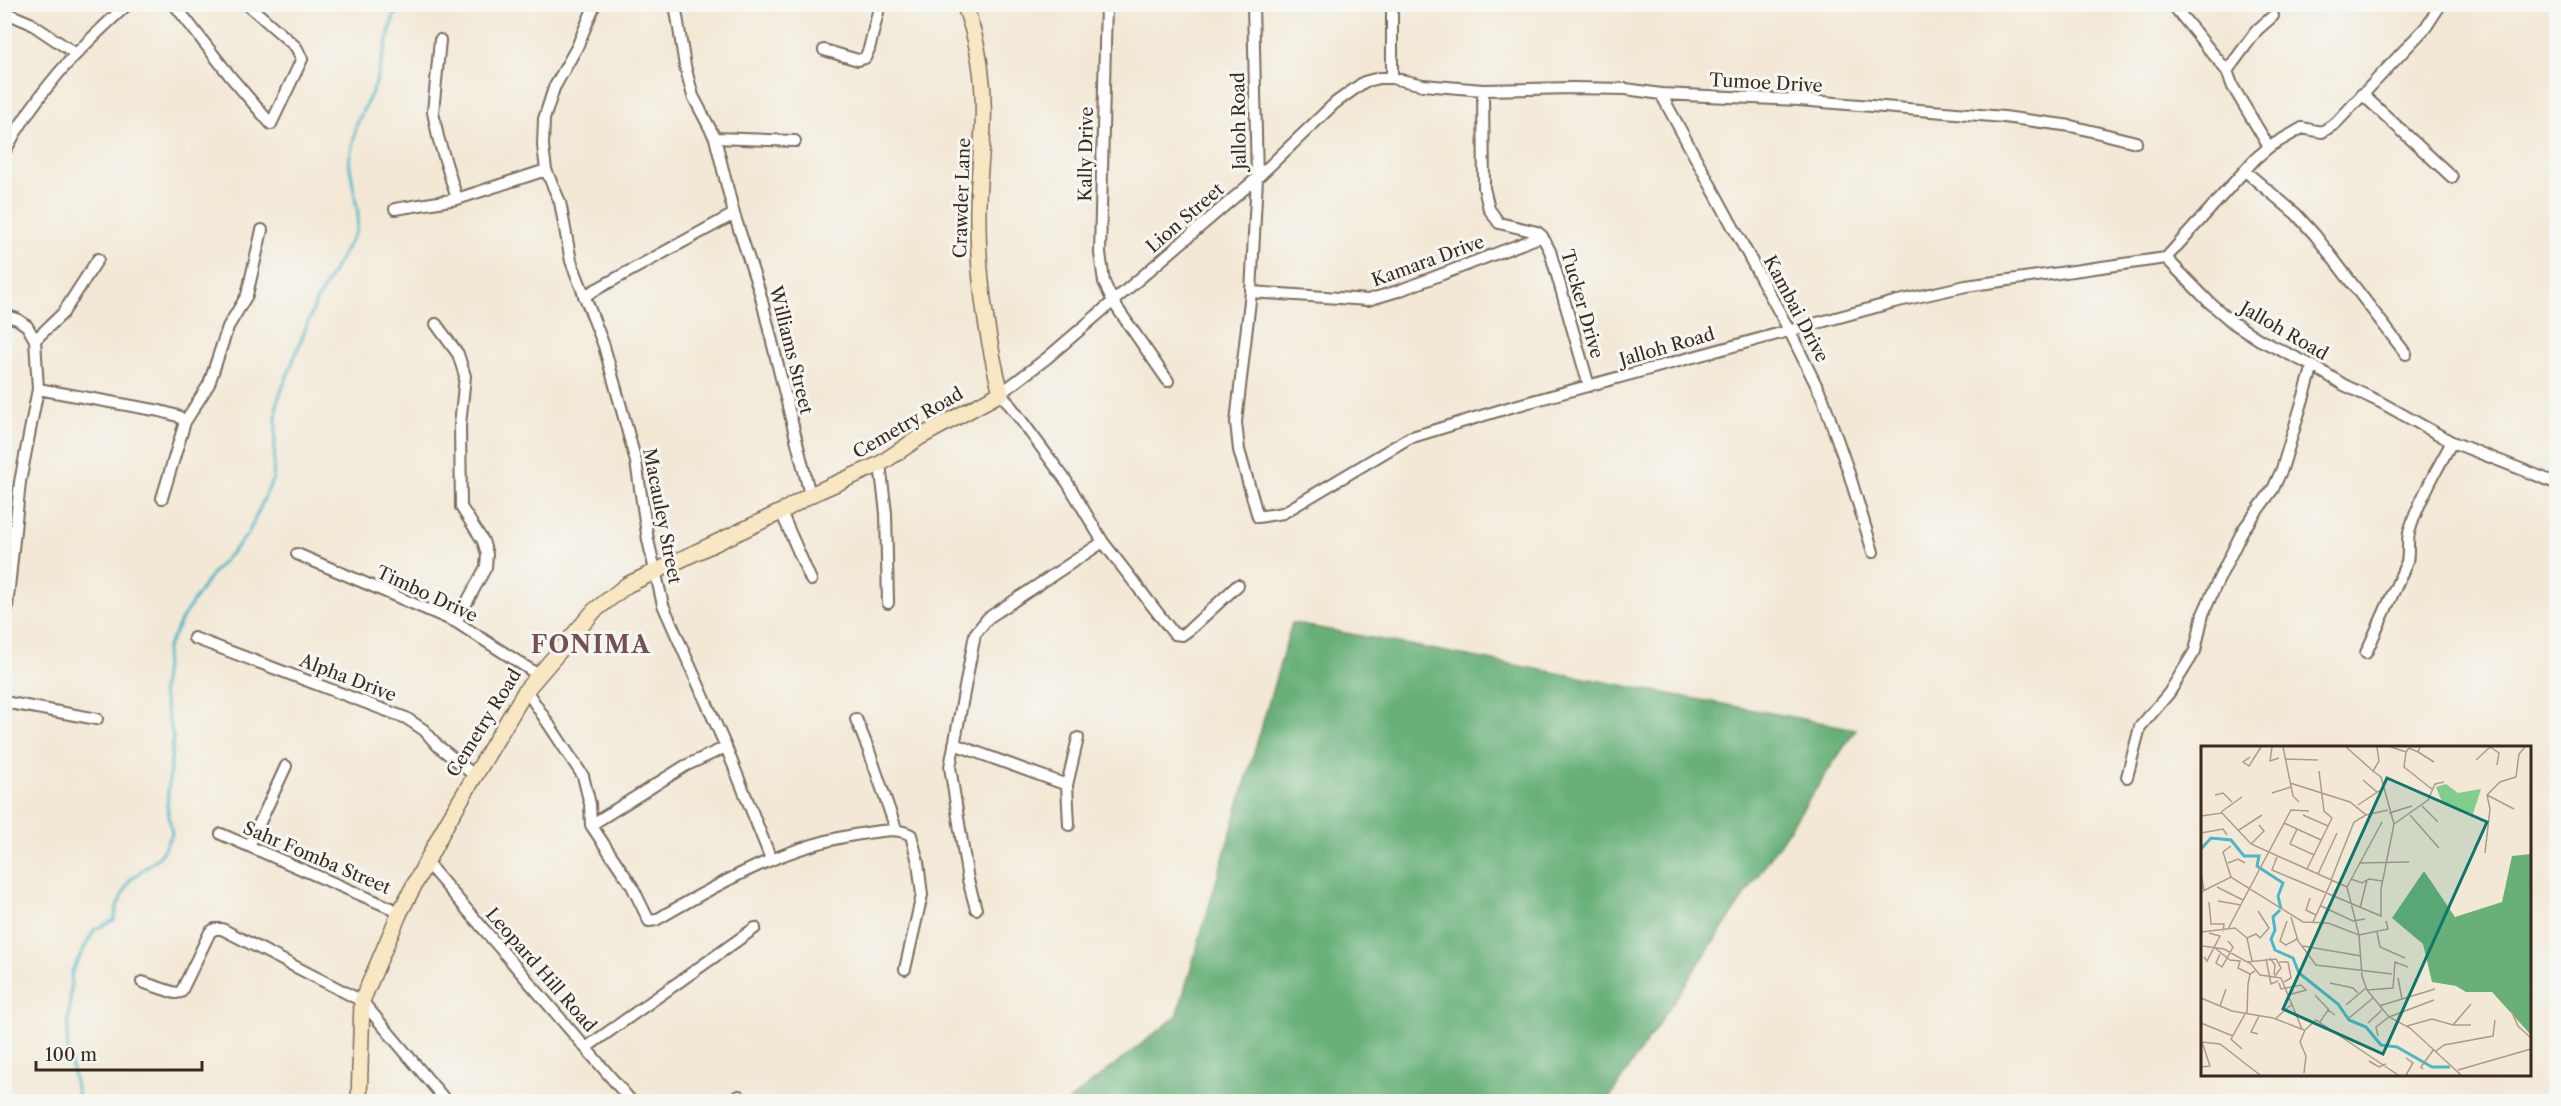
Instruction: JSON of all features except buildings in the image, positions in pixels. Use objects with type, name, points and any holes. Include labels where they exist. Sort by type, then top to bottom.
[{"type":"street","points":[[4,153],[32,105],[76,54],[128,4]]},
{"type":"street","points":[[174,4],[271,124],[302,59],[296,47],[248,4]]},
{"type":"street","name":"Macauley Street","points":[[595,4],[577,47],[554,88],[544,119],[543,146],[546,170],[560,202],[571,261],[604,346],[636,462],[663,605],[726,747],[771,859]]},
{"type":"street","name":"Williams Street","points":[[675,4],[685,66],[693,96],[715,138],[734,214],[760,293],[810,495]]},
{"type":"street","points":[[824,50],[858,60],[865,58],[870,49],[880,4]]},
{"type":"street","name":"Crawder Lane","points":[[964,4],[970,18],[983,90],[978,206],[981,298],[989,347],[1001,393]]},
{"type":"street","name":"Kally Drive","points":[[1106,4],[1100,253],[1104,282],[1113,302],[1168,381]]},
{"type":"street","name":"Jalloh Road","points":[[1253,4],[1257,178],[1251,292],[1236,436],[1258,517],[1283,513],[1409,438],[1589,386],[1789,330],[1966,286],[2166,258],[2232,322],[2260,340],[2313,366],[2452,442],[2556,483]]},
{"type":"street","points":[[1392,4],[1392,78]]},
{"type":"street","points":[[2172,4],[2227,71],[2233,87],[2269,147]]},
{"type":"street","points":[[2166,258],[2269,147],[2302,128],[2322,132],[2330,129],[2426,27],[2440,4]]},
{"type":"street","points":[[4,12],[30,23],[76,54]]},
{"type":"street","points":[[2227,71],[2257,30],[2273,16]]},
{"type":"street","points":[[440,40],[433,112],[458,200]]},
{"type":"street","name":"Lion Street","points":[[1001,393],[1047,358],[1257,178],[1335,103],[1353,89],[1371,80],[1392,78]]},
{"type":"street","name":"Tumoe Drive","points":[[1392,78],[1423,85],[1483,90],[1626,89],[1661,94],[1799,100],[2004,117],[2071,126],[2136,142]]},
{"type":"street","name":"Tucker Drive","points":[[1483,90],[1484,188],[1489,208],[1499,223],[1537,232],[1542,236],[1558,271],[1589,386]]},
{"type":"street","name":"Kambai Drive","points":[[1661,94],[1789,330],[1823,399],[1873,552]]},
{"type":"street","points":[[2362,94],[2452,177]]},
{"type":"street","points":[[715,138],[795,141]]},
{"type":"street","points":[[395,209],[458,200],[546,170]]},
{"type":"street","points":[[2245,171],[2296,214],[2315,235],[2406,354]]},
{"type":"street","points":[[584,296],[734,214]]},
{"type":"street","points":[[162,498],[184,422],[209,384],[228,327],[247,295],[262,230]]},
{"type":"street","name":"Kamara Drive","points":[[1251,292],[1368,300],[1398,291],[1542,236]]},
{"type":"street","points":[[35,340],[63,313],[98,259]]},
{"type":"street","points":[[4,315],[17,319],[27,326],[35,340],[38,389],[20,482],[4,636]]},
{"type":"street","points":[[436,324],[458,354],[465,376],[460,425],[461,507],[483,541],[487,554],[486,567],[456,622]]},
{"type":"street","points":[[2127,777],[2140,727],[2169,693],[2195,651],[2203,614],[2215,587],[2243,530],[2273,489],[2282,469],[2313,366]]},
{"type":"street","points":[[38,389],[160,411],[178,416],[184,422]]},
{"type":"street","points":[[1001,393],[1030,429],[1067,482],[1103,542],[1173,634],[1182,635],[1189,630],[1238,585]]},
{"type":"street","name":"Cemetry Road","points":[[359,1101],[362,1001],[400,912],[474,775],[526,690],[537,674],[594,611],[627,585],[781,512],[810,495],[880,464],[920,437],[1001,393]]},
{"type":"street","points":[[2366,653],[2407,562],[2408,535],[2436,471],[2452,442]]},
{"type":"street","points":[[880,464],[886,513],[888,603]]},
{"type":"street","points":[[781,512],[811,580]]},
{"type":"street","points":[[976,909],[966,868],[950,767],[975,634],[988,618],[1103,542]]},
{"type":"street","name":"Timbo Drive","points":[[297,554],[456,622],[537,674]]},
{"type":"street","name":"Alpha Drive","points":[[194,638],[406,718],[424,730],[438,746],[474,775]]},
{"type":"street","points":[[526,690],[583,776],[590,804],[591,825],[632,886],[649,921],[656,920],[707,890],[771,859],[852,835],[896,829],[911,835],[918,862],[922,895],[905,969]]},
{"type":"street","points":[[4,702],[97,719]]},
{"type":"street","points":[[856,719],[896,829]]},
{"type":"street","points":[[1069,825],[1067,785],[1078,738]]},
{"type":"street","points":[[954,744],[1067,785]]},
{"type":"street","points":[[591,825],[685,766],[726,747]]},
{"type":"street","points":[[249,846],[286,766]]},
{"type":"street","name":"Sahr Fomba Street","points":[[221,834],[400,912]]},
{"type":"street","name":"Leopard Hill Road","points":[[426,862],[632,1101]]},
{"type":"street","points":[[587,1047],[755,928]]},
{"type":"street","points":[[142,982],[175,993],[181,992],[210,932],[222,929],[362,1001],[447,1101]]},
{"type":"green space","points":[[1292,623],[1856,729],[1607,1101],[1069,1101],[1177,1016]]},
{"type":"waterway","points":[[79,1102],[67,1044],[72,971],[94,930],[114,920],[118,904],[130,880],[160,856],[172,834],[167,806],[173,737],[162,692],[167,648],[184,615],[212,574],[248,534],[273,479],[277,402],[316,302],[357,229],[358,214],[349,161],[357,123],[375,86],[397,4]]},
{"type":"district","name":"FONIMA","points":[[591,644]]}]
